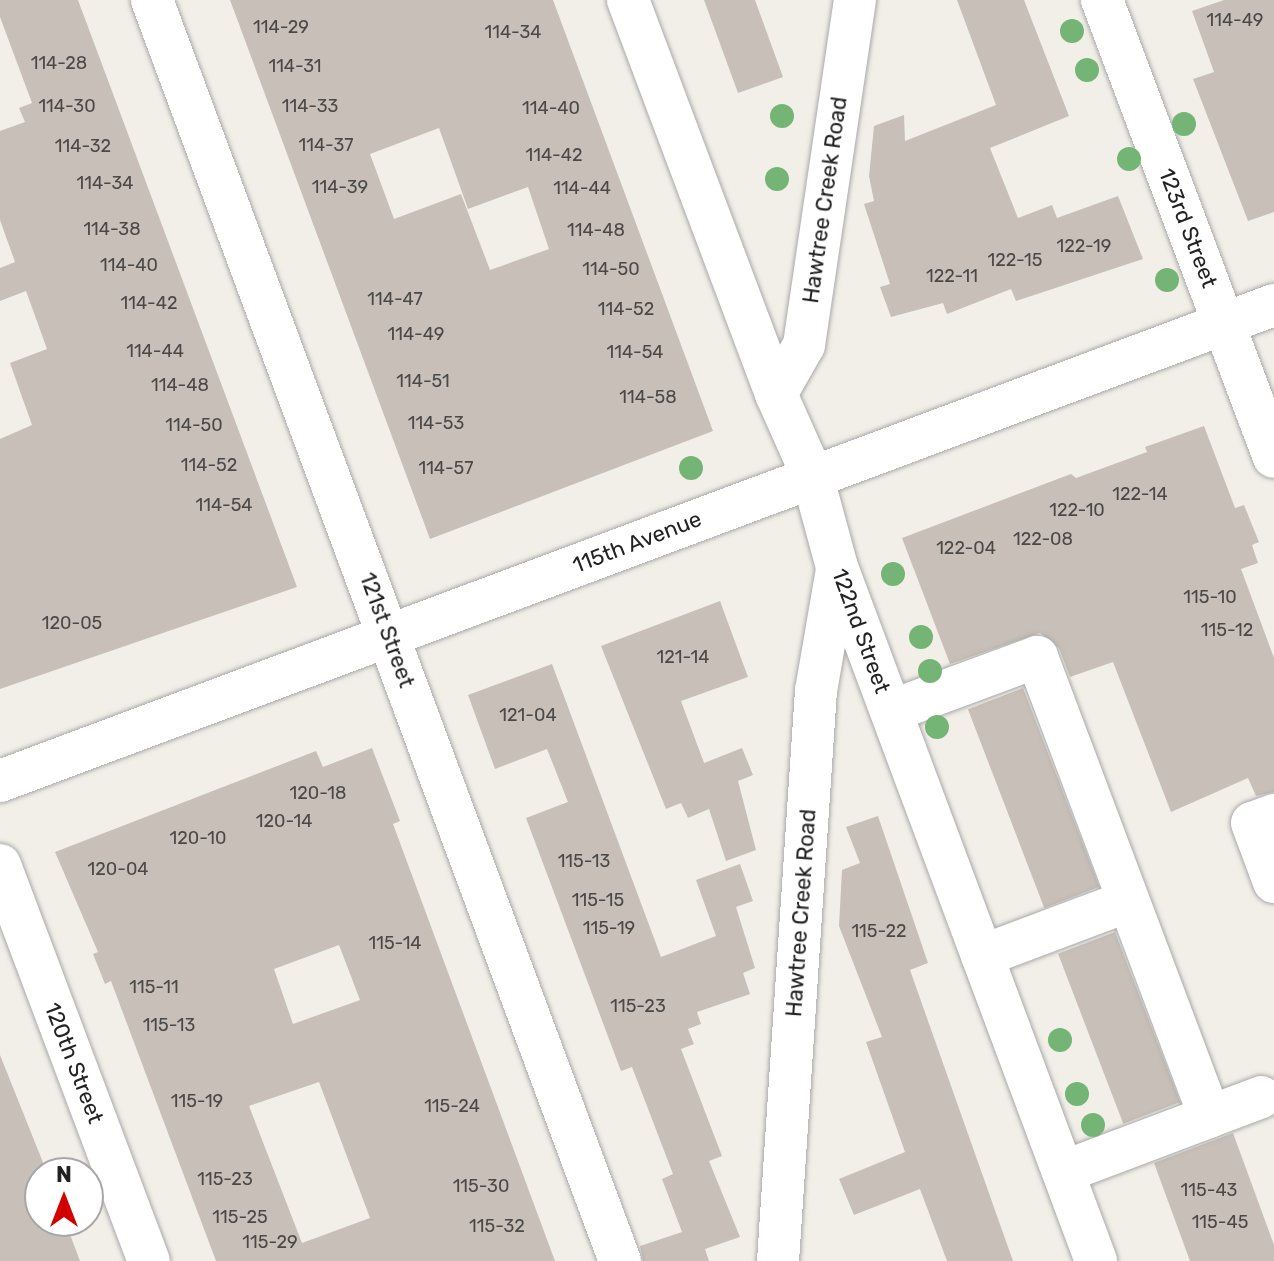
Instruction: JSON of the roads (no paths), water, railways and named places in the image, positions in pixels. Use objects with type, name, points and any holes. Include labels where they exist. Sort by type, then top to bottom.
[{"type":"street","name":"121st Street","points":[[152,0],[620,1261]]},
{"type":"street","name":"122nd Street","points":[[628,0],[776,394],[812,475],[837,567],[1096,1261]]},
{"type":"street","name":"Hawtree Creek Road","points":[[776,394],[804,345],[855,0]]},
{"type":"street","name":"123rd Street","points":[[1102,0],[1274,457]]},
{"type":"street","name":"115th Avenue","points":[[0,781],[812,475],[1274,305]]},
{"type":"street","name":"Hawtree Creek Road","points":[[778,1261],[816,691],[837,567]]},
{"type":"street","points":[[891,711],[1037,657],[1210,1117]]},
{"type":"street","points":[[1274,815],[1252,823],[1274,882]]},
{"type":"street","name":"120th Street","points":[[0,865],[149,1261]]},
{"type":"street","points":[[982,956],[1128,901]]},
{"type":"street","points":[[1063,1172],[1261,1097]]}]
